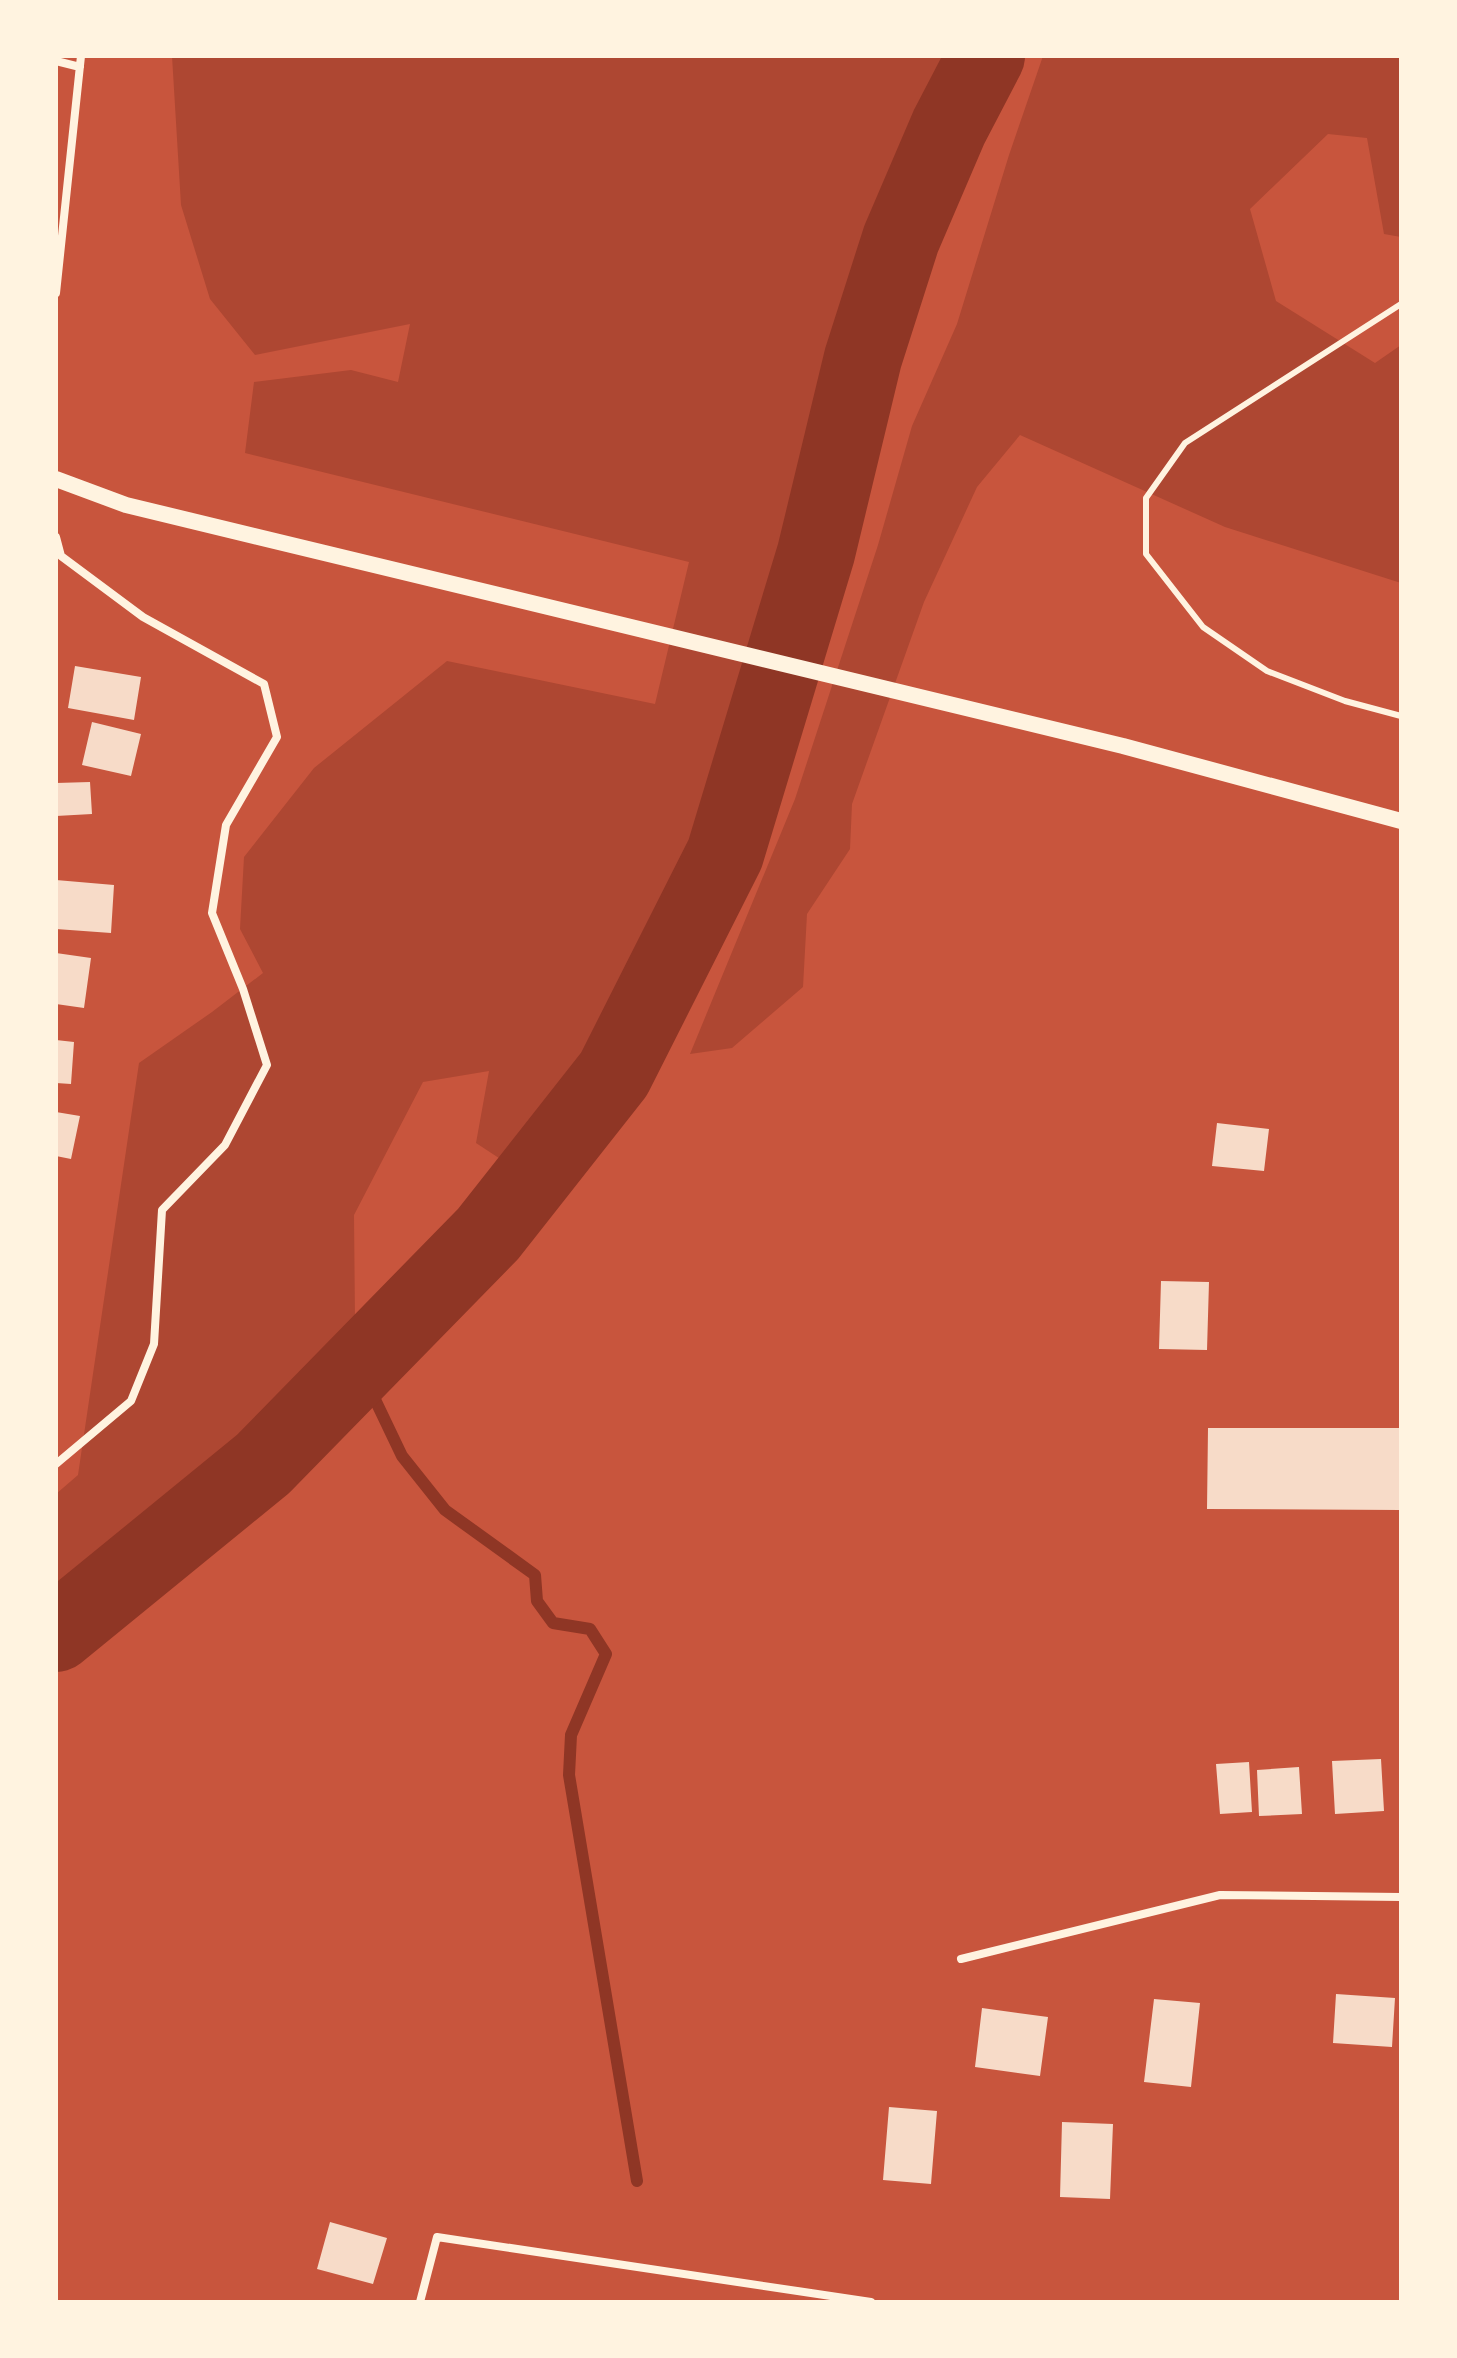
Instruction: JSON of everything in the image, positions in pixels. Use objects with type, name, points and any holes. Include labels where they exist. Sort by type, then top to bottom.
[{"type":"main road","points":[[56,479],[126,505],[1123,746],[1401,821]]},
{"type":"street","points":[[56,293],[81,56]]},
{"type":"street","points":[[56,61],[80,67]]},
{"type":"street","points":[[56,537],[61,556],[143,617],[264,684],[277,737],[226,825],[212,913],[243,989],[267,1065],[225,1145],[162,1210],[154,1344],[131,1401],[56,1464]]},
{"type":"street","points":[[961,1959],[1220,1895],[1401,1897]]},
{"type":"street","points":[[420,2302],[437,2237],[871,2302]]},
{"type":"lane","points":[[1401,304],[1185,443],[1146,498],[1146,554],[1203,627],[1267,671],[1345,701],[1401,716]]},
{"type":"shaded area","points":[[172,56],[945,56],[868,228],[800,517],[719,777],[610,1023],[551,1139],[508,1164],[476,1143],[489,1071],[423,1082],[354,1215],[355,1320],[253,1433],[56,1602],[56,1494],[78,1475],[139,1063],[263,973],[240,929],[244,857],[314,768],[447,661],[655,704],[689,562],[245,453],[254,382],[351,370],[398,382],[410,324],[255,355],[210,299],[181,205]]},
{"type":"shaded area","points":[[1043,56],[1401,56],[1401,237],[1384,234],[1367,138],[1328,134],[1250,209],[1276,301],[1375,363],[1401,345],[1401,583],[1225,527],[1020,435],[977,487],[924,602],[852,804],[850,849],[807,914],[803,987],[732,1048],[690,1054],[795,799],[878,545],[912,426],[957,324]]},
{"type":"building","points":[[75,666],[141,677],[134,720],[68,708]]},
{"type":"building","points":[[92,722],[141,734],[131,776],[82,765]]},
{"type":"building","points":[[90,782],[92,814],[56,816],[56,783]]},
{"type":"building","points":[[56,880],[114,885],[111,933],[56,929]]},
{"type":"building","points":[[56,953],[91,958],[84,1008],[56,1004]]},
{"type":"building","points":[[56,1040],[74,1042],[71,1084],[56,1083]]},
{"type":"building","points":[[56,1112],[80,1116],[71,1159],[56,1156]]},
{"type":"building","points":[[1217,1123],[1269,1129],[1264,1171],[1212,1166]]},
{"type":"building","points":[[1161,1281],[1209,1282],[1207,1350],[1159,1349]]},
{"type":"building","points":[[1208,1428],[1401,1428],[1401,1510],[1207,1509]]},
{"type":"building","points":[[1381,1759],[1384,1811],[1335,1814],[1332,1761]]},
{"type":"building","points":[[1249,1762],[1252,1812],[1220,1814],[1216,1764]]},
{"type":"building","points":[[1299,1767],[1302,1814],[1259,1816],[1257,1770]]},
{"type":"building","points":[[1336,1994],[1395,1998],[1392,2047],[1333,2043]]},
{"type":"building","points":[[1154,1999],[1200,2003],[1191,2087],[1144,2082]]},
{"type":"building","points":[[982,2008],[1048,2017],[1040,2076],[975,2067]]},
{"type":"building","points":[[889,2107],[937,2111],[931,2184],[883,2180]]},
{"type":"building","points":[[1062,2122],[1113,2124],[1110,2199],[1060,2197]]},
{"type":"building","points":[[330,2222],[387,2238],[373,2284],[317,2269]]},
{"type":"waterway","points":[[56,1633],[263,1464],[488,1234],[614,1074],[725,854],[816,553],[863,358],[901,239],[949,127],[986,56]]},
{"type":"waterway","points":[[359,1366],[402,1456],[445,1510],[535,1575],[537,1601],[553,1623],[590,1629],[606,1654],[571,1735],[569,1775],[637,2181]]}]
